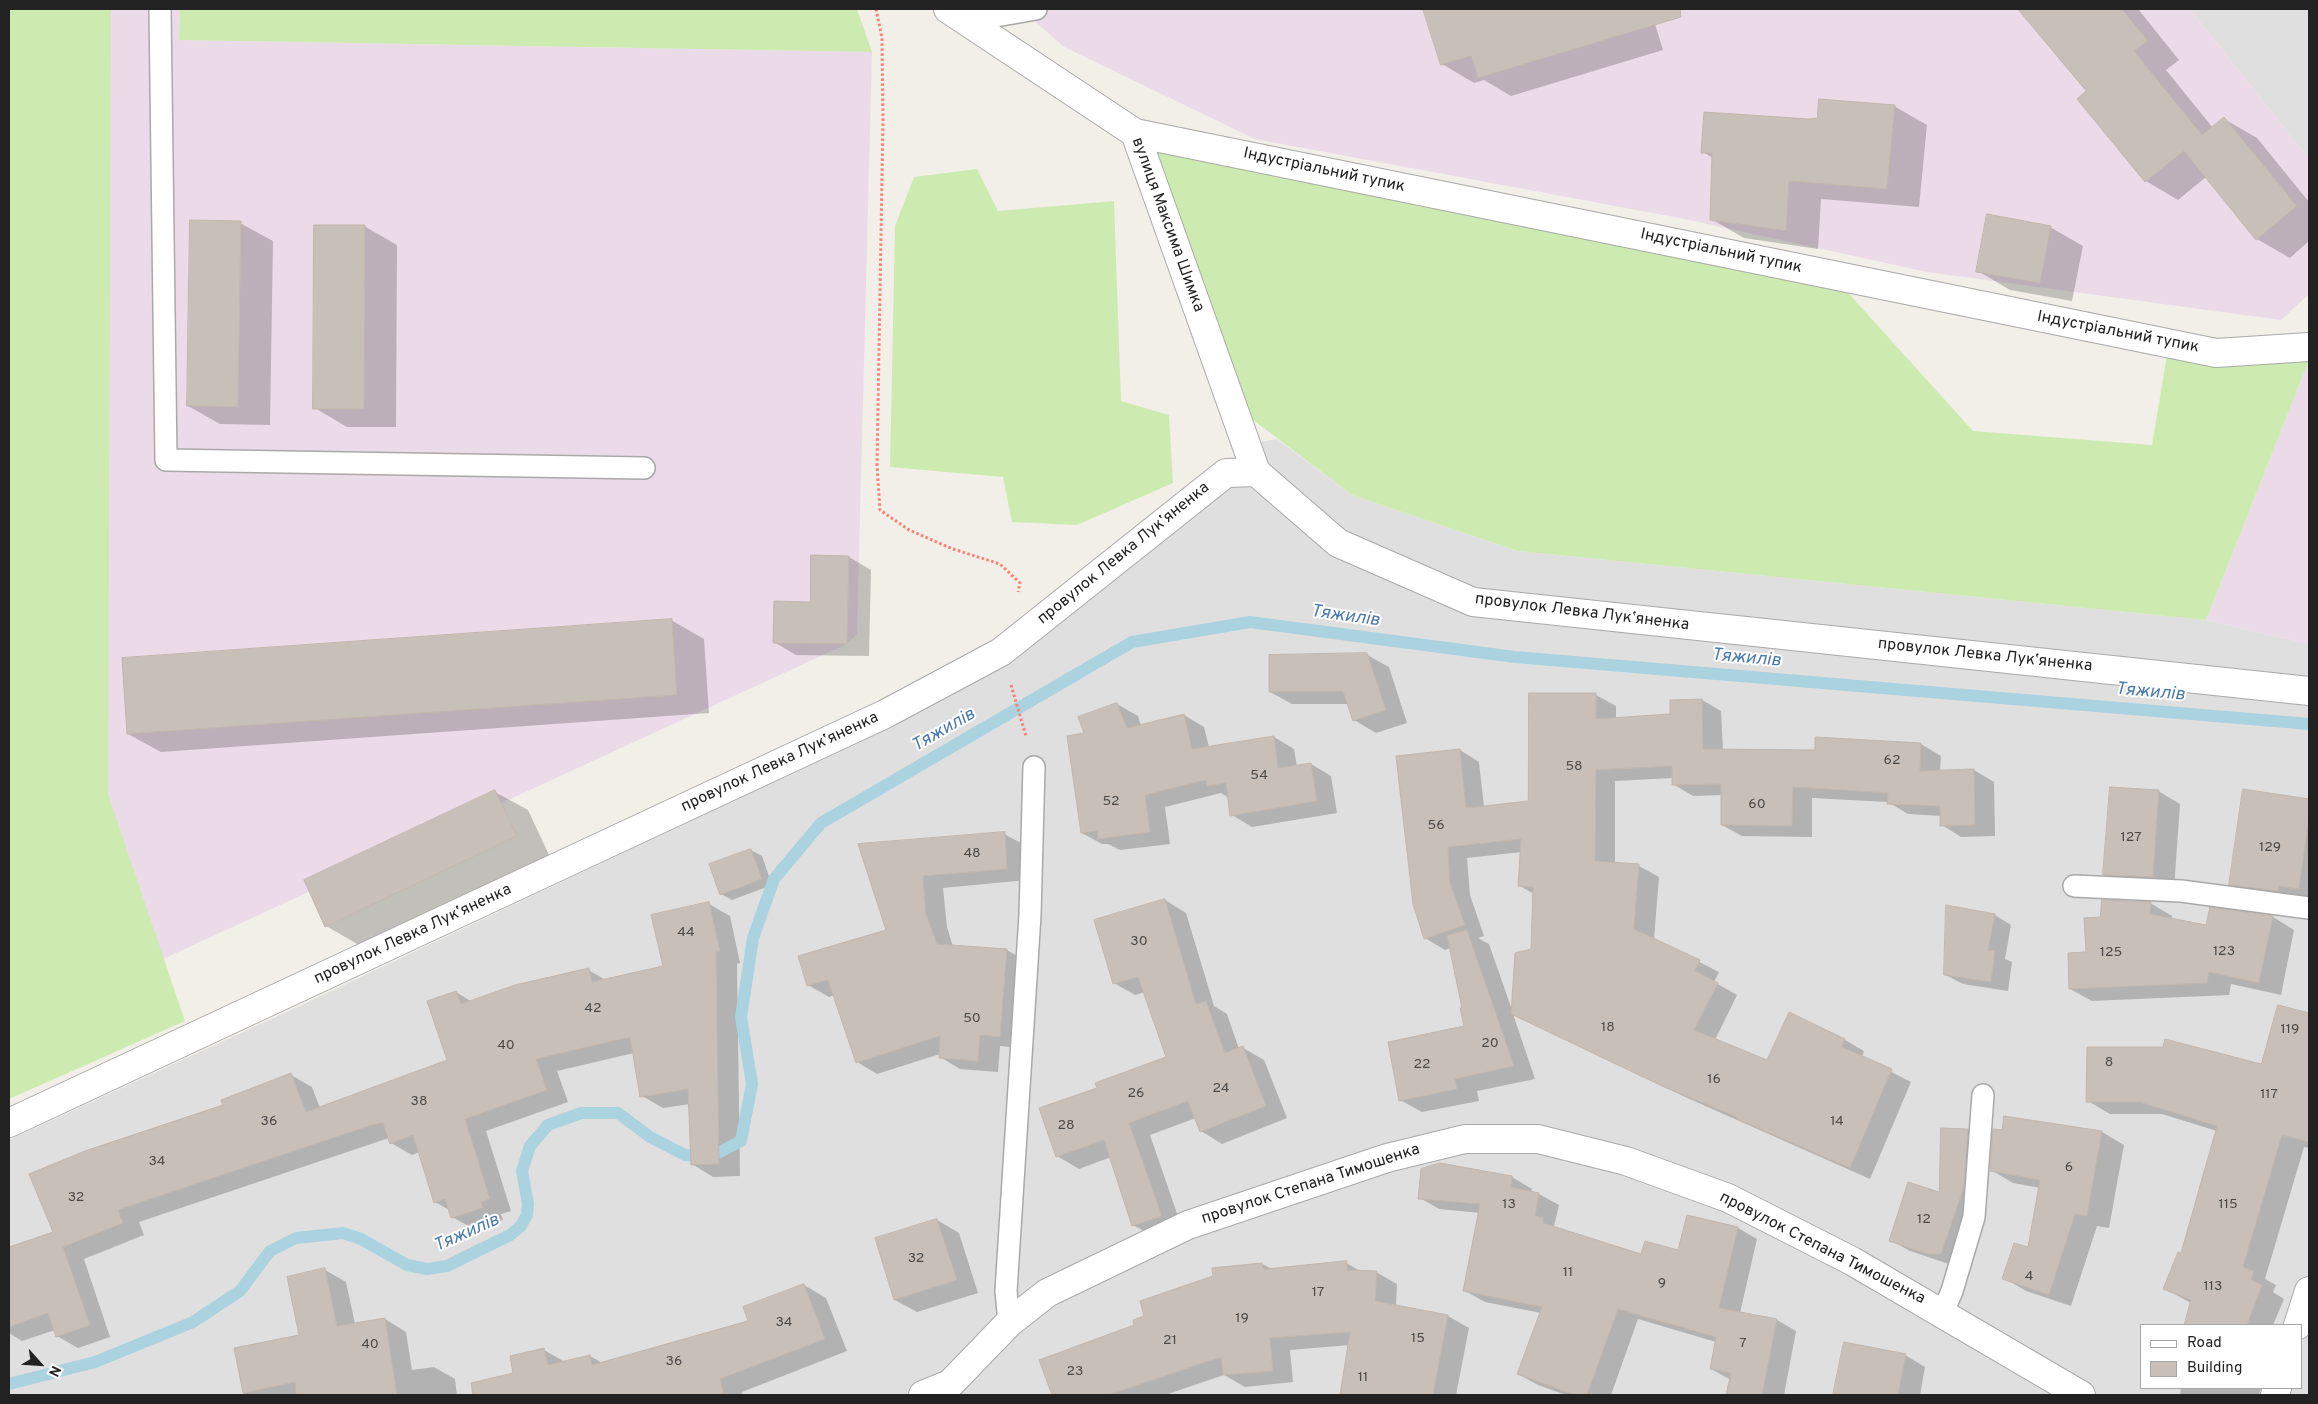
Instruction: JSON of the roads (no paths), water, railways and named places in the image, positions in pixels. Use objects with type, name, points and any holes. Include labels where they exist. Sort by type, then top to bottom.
[{"type":"street","name":"вулиця Максима Шимка","points":[[958,15],[1135,133],[1256,472]]},
{"type":"street","name":"Індустріальний тупик","points":[[1135,133],[2216,353],[2309,347]]},
{"type":"street","name":"провулок Левка Лукʼяненка","points":[[9,1123],[885,714],[1001,652],[1226,473],[1256,472],[1338,543],[1473,602],[2309,691]]},
{"type":"street","name":"провулок Степана Тимошенка","points":[[923,1395],[950,1390],[1009,1323],[1047,1293],[1188,1224],[1387,1158],[1465,1139],[1538,1139],[1645,1168],[1728,1198],[1852,1261],[2081,1395]]},
{"type":"street","points":[[2298,1324],[2309,1291]]},
{"type":"lane","points":[[160,9],[166,460],[644,468]]},
{"type":"lane","points":[[958,15],[1036,9]]},
{"type":"lane","points":[[1009,1323],[1006,1291],[1030,915],[1034,767]]},
{"type":"lane","points":[[2074,886],[2180,891],[2309,908]]},
{"type":"lane","points":[[1942,1312],[1952,1291],[1974,1217],[1983,1095]]},
{"type":"waterway","name":"Тяжилів","points":[[9,1384],[95,1362],[193,1322],[240,1291],[270,1251],[296,1238],[343,1233],[361,1239],[407,1265],[427,1269],[447,1266],[510,1235],[521,1226],[527,1215],[528,1204],[522,1171],[530,1146],[548,1125],[581,1113],[618,1113],[650,1137],[685,1155],[708,1158],[741,1141],[752,1084],[741,1017],[753,938],[774,879],[821,823],[1132,642],[1250,622],[1515,657],[2309,724]]}]
